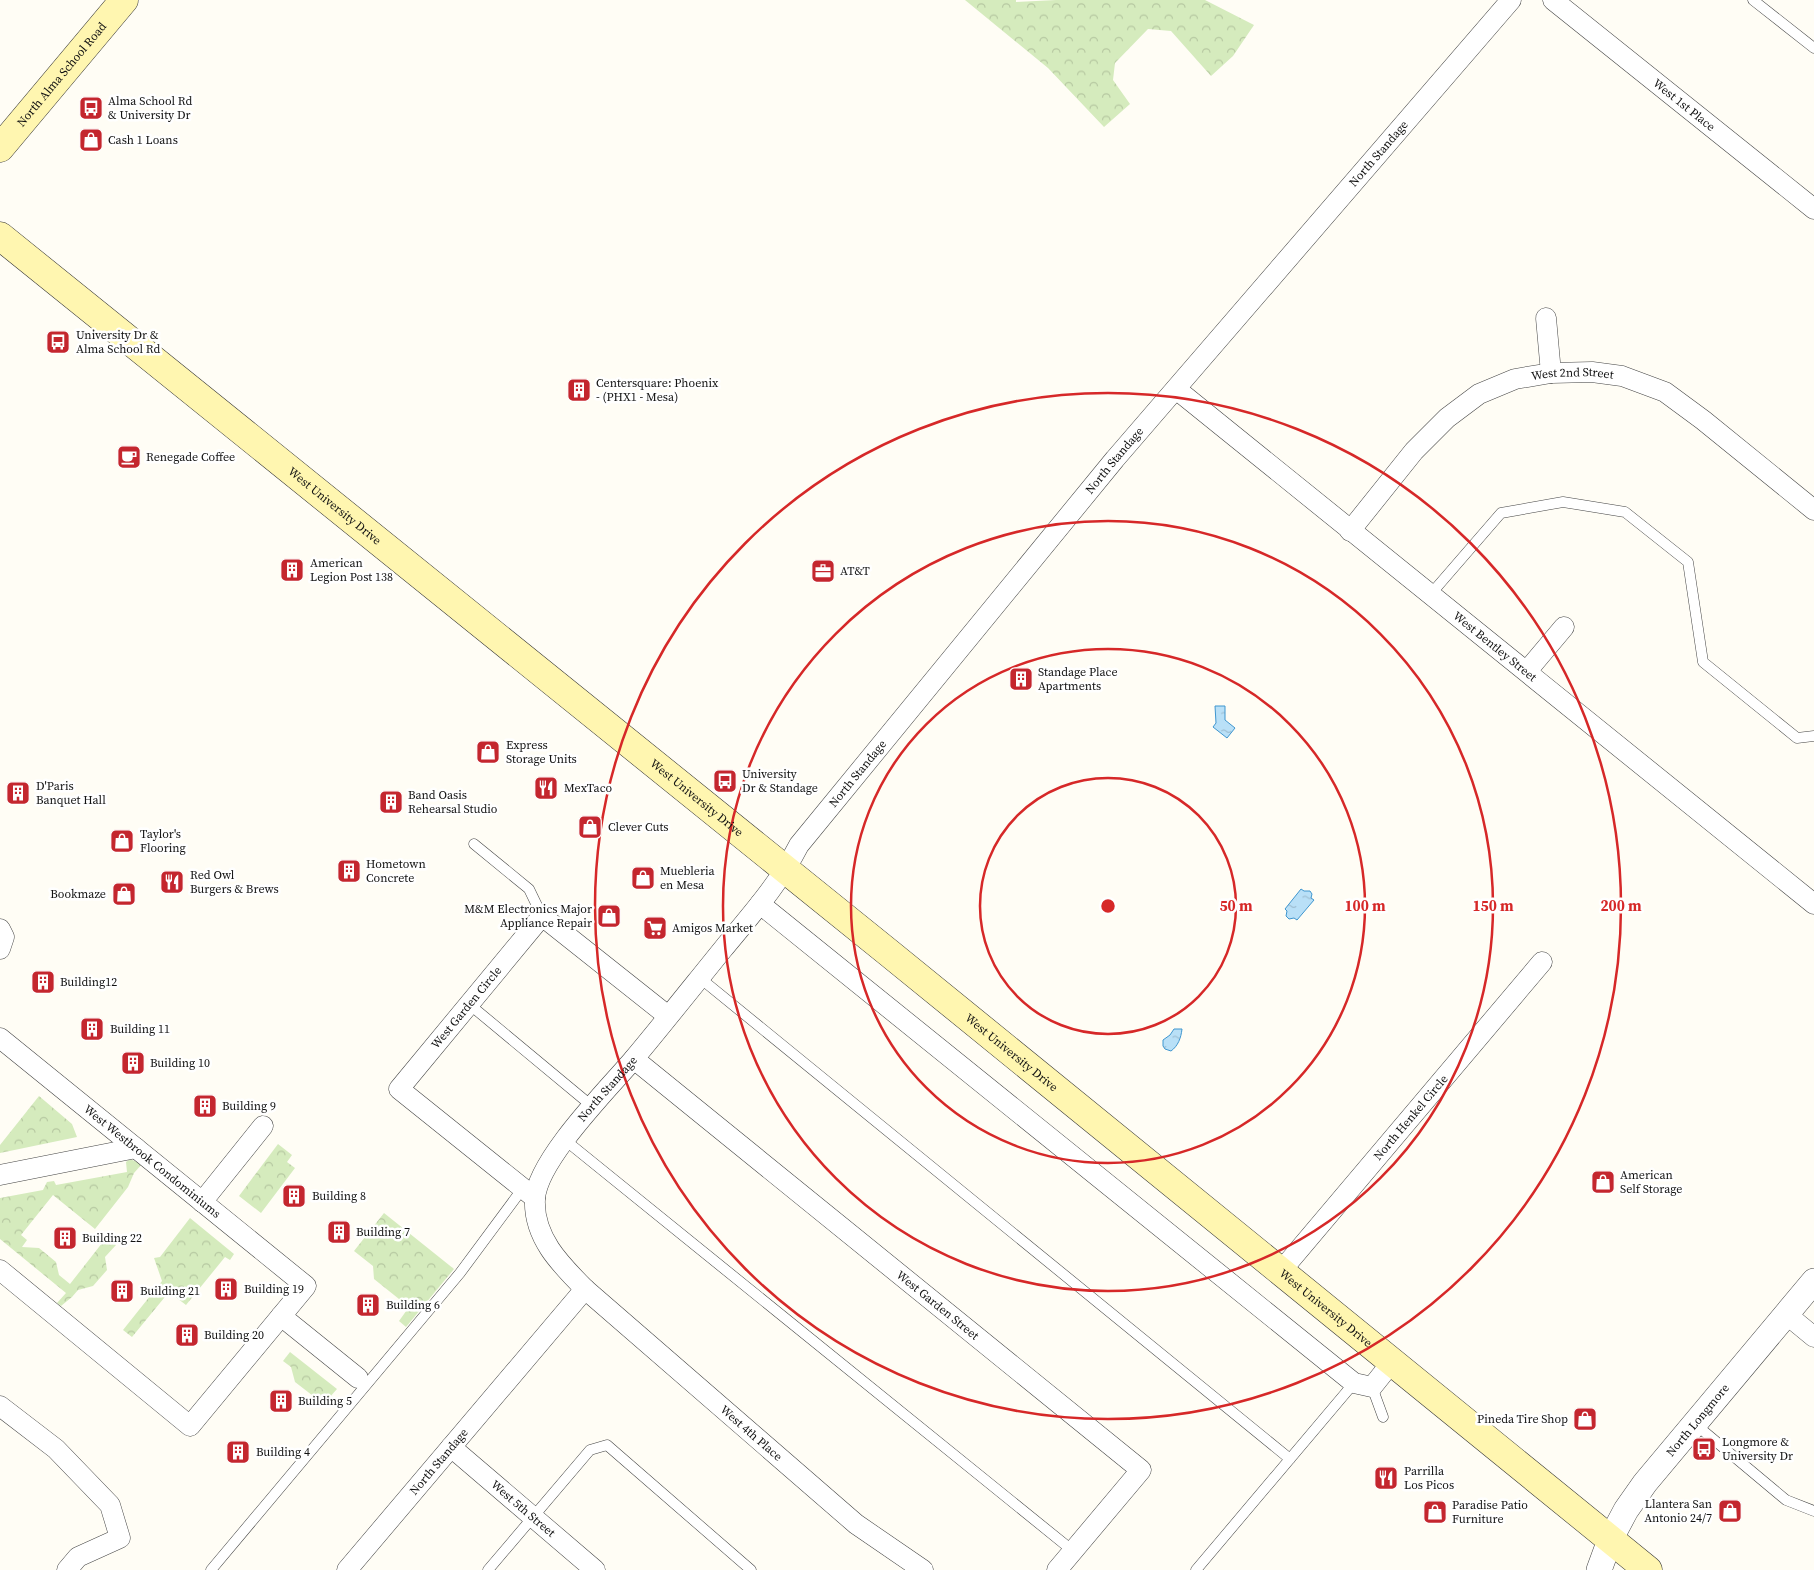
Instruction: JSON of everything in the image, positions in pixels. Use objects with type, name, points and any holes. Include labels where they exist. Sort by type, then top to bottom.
[{"type":"main road","name":"North Alma School Road","points":[[0,148],[124,0]]},
{"type":"main road","name":"West University Drive","points":[[0,236],[786,870],[1648,1570]]},
{"type":"street","name":"North Standage","points":[[347,1570],[585,1289],[558,1263],[543,1239],[529,1193],[565,1140],[634,1059],[760,904],[786,870],[799,845],[1084,496],[1511,0]]},
{"type":"street","name":"West 1st Place","points":[[1553,0],[1814,209]]},
{"type":"street","points":[[1546,318],[1551,374]]},
{"type":"street","name":"West 2nd Street","points":[[1350,531],[1414,451],[1447,418],[1479,394],[1515,378],[1592,372],[1622,376],[1665,392],[1703,420],[1814,510]]},
{"type":"street","name":"West Bentley Street","points":[[1176,389],[1350,531],[1811,897]]},
{"type":"street","points":[[1527,671],[1564,627]]},
{"type":"street","points":[[760,904],[1363,1385],[1392,1362]]},
{"type":"street","points":[[542,916],[668,1016]]},
{"type":"street","name":"West Garden Circle","points":[[529,1193],[399,1089],[542,916]]},
{"type":"street","points":[[0,929],[4,936],[0,949]]},
{"type":"street","name":"North Henkel Circle","points":[[1281,1272],[1542,962]]},
{"type":"street","name":"West Westbrook Condominiums","points":[[0,1038],[306,1286],[281,1316]]},
{"type":"street","name":"West Garden Street","points":[[634,1059],[1141,1470],[1057,1570]]},
{"type":"street","points":[[202,1202],[263,1126]]},
{"type":"street","points":[[0,1175],[136,1148]]},
{"type":"street","points":[[0,1270],[190,1426],[281,1316],[358,1378]]},
{"type":"street","name":"North Longmore","points":[[1599,1570],[1610,1540],[1630,1503],[1814,1281]]},
{"type":"street","name":"West 4th Place","points":[[585,1289],[856,1524],[923,1570]]},
{"type":"street","points":[[1786,1314],[1814,1337]]},
{"type":"street","points":[[0,1406],[56,1450],[110,1505],[120,1538],[78,1557],[67,1570]]},
{"type":"street","name":"West 5th Street","points":[[451,1447],[595,1570]]},
{"type":"lane","points":[[1754,0],[1814,48]]},
{"type":"lane","points":[[1430,595],[1501,513],[1563,502],[1625,512],[1688,562],[1703,662],[1797,738],[1814,736]]},
{"type":"lane","points":[[474,844],[529,889],[542,916]]},
{"type":"lane","points":[[700,978],[1290,1459]]},
{"type":"lane","points":[[469,1004],[593,1106]]},
{"type":"lane","points":[[565,1140],[1073,1551]]},
{"type":"lane","points":[[211,1570],[529,1193]]},
{"type":"lane","points":[[1196,1570],[1290,1459],[1363,1385],[1383,1417]]},
{"type":"lane","points":[[1695,1424],[1786,1500],[1814,1511]]},
{"type":"lane","points":[[488,1570],[590,1450],[607,1445],[751,1570]]},
{"type":"green space","points":[[965,0],[1016,0],[1016,2],[1056,0],[1205,0],[1254,25],[1233,56],[1211,76],[1171,31],[1148,29],[1115,63],[1113,80],[1130,104],[1104,127],[1048,68]]},
{"type":"green space","points":[[39,1096],[72,1124],[77,1137],[0,1153],[0,1145]]},
{"type":"green space","points":[[278,1144],[292,1155],[287,1162],[295,1168],[261,1213],[239,1196]]},
{"type":"green space","points":[[130,1159],[142,1164],[134,1173],[128,1187],[95,1229],[53,1195],[21,1235],[27,1240],[22,1247],[39,1248],[56,1262],[59,1275],[70,1284],[106,1238],[116,1245],[105,1257],[107,1270],[93,1286],[78,1290],[61,1306],[57,1303],[66,1293],[0,1239],[0,1198],[43,1190],[47,1182],[54,1181],[56,1185],[127,1172],[126,1162]]},
{"type":"green space","points":[[384,1213],[454,1269],[406,1327],[399,1321],[409,1307],[374,1279],[373,1266],[354,1251]]},
{"type":"green space","points":[[190,1218],[234,1254],[230,1260],[225,1257],[186,1305],[169,1292],[132,1337],[123,1330],[162,1281],[154,1258],[160,1257]]},
{"type":"green space","points":[[290,1352],[337,1389],[329,1398],[325,1395],[317,1399],[295,1382],[291,1367],[283,1361]]},
{"type":"water","points":[[1215,706],[1225,706],[1225,720],[1235,728],[1227,738],[1213,727],[1216,723]]},
{"type":"water","points":[[1301,889],[1310,891],[1312,894],[1311,898],[1314,900],[1297,920],[1294,918],[1289,919],[1286,916],[1287,911],[1285,909]]},
{"type":"water","points":[[1174,1029],[1182,1029],[1179,1042],[1171,1051],[1165,1049],[1163,1040]]},
{"type":"place","name":"Alma School Rd & University Dr","points":[[91,108]]},
{"type":"place","name":"Cash 1 Loans","points":[[91,140]]},
{"type":"place","name":"University Dr & Alma School Rd","points":[[58,342]]},
{"type":"place","name":"Centersquare: Phoenix - (PHX1 - Mesa)","points":[[579,390]]},
{"type":"place","name":"Renegade Coffee","points":[[129,457]]},
{"type":"place","name":"American Legion Post 138","points":[[292,570]]},
{"type":"place","name":"AT&T","points":[[823,571]]},
{"type":"place","name":"Standage Place Apartments","points":[[1021,679]]},
{"type":"place","name":"Express Storage Units","points":[[488,752]]},
{"type":"place","name":"University Dr & Standage","points":[[725,781]]},
{"type":"place","name":"MexTaco","points":[[546,788]]},
{"type":"place","name":"D'Paris Banquet Hall","points":[[18,793]]},
{"type":"place","name":"Band Oasis Rehearsal Studio","points":[[391,802]]},
{"type":"place","name":"Clever Cuts","points":[[590,827]]},
{"type":"place","name":"Taylor's Flooring","points":[[122,841]]},
{"type":"place","name":"Hometown Concrete","points":[[349,871]]},
{"type":"place","name":"Muebleria en Mesa","points":[[643,878]]},
{"type":"place","name":"Red Owl Burgers & Brews","points":[[172,882]]},
{"type":"place","name":"Bookmaze","points":[[124,894]]},
{"type":"place","name":"M&M Electronics Major Appliance Repair","points":[[609,916]]},
{"type":"place","name":"Amigos Market","points":[[655,928]]},
{"type":"place","name":"Building12","points":[[43,982]]},
{"type":"place","name":"Building 11","points":[[92,1029]]},
{"type":"place","name":"Building 10","points":[[133,1063]]},
{"type":"place","name":"Building 9","points":[[205,1106]]},
{"type":"place","name":"American Self Storage","points":[[1603,1182]]},
{"type":"place","name":"Building 8","points":[[294,1196]]},
{"type":"place","name":"Building 7","points":[[339,1232]]},
{"type":"place","name":"Building 22","points":[[65,1238]]},
{"type":"place","name":"Building 19","points":[[226,1289]]},
{"type":"place","name":"Building 21","points":[[122,1291]]},
{"type":"place","name":"Building 6","points":[[368,1305]]},
{"type":"place","name":"Building 20","points":[[187,1335]]},
{"type":"place","name":"Building 5","points":[[281,1401]]},
{"type":"place","name":"Pineda Tire Shop","points":[[1585,1419]]},
{"type":"place","name":"Longmore & University Dr","points":[[1704,1449]]},
{"type":"place","name":"Building 4","points":[[238,1452]]},
{"type":"place","name":"Parrilla Los Picos","points":[[1386,1478]]},
{"type":"place","name":"Llantera San Antonio 24/7","points":[[1730,1511]]},
{"type":"place","name":"Paradise Patio Furniture","points":[[1435,1512]]}]
